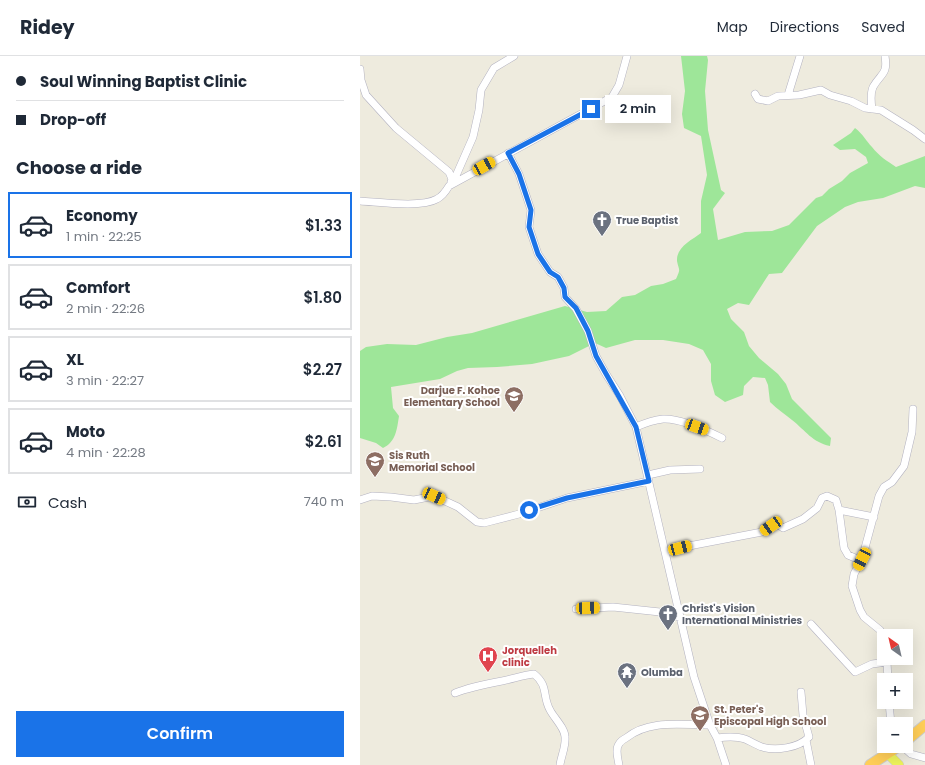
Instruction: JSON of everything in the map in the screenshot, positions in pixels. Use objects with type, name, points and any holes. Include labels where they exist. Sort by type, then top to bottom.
[{"type":"highway","points":[[913,735],[925,725]]},
{"type":"highway","points":[[870,765],[888,754]]},
{"type":"main road","points":[[888,754],[899,765]]},
{"type":"street","points":[[360,201],[420,204],[436,200],[445,194],[451,182],[455,178],[473,137],[479,110],[481,90],[494,68],[512,56]]},
{"type":"street","points":[[451,182],[553,130],[612,97],[619,86],[627,56]]},
{"type":"street","points":[[788,96],[800,56]]},
{"type":"street","points":[[872,109],[871,96],[873,88],[884,73],[886,65],[885,56]]},
{"type":"street","points":[[360,69],[361,80],[366,95],[396,128],[449,172],[451,182]]},
{"type":"street","points":[[755,94],[758,99],[768,101],[778,96],[800,96],[821,90],[830,95],[851,101],[860,106],[881,110],[914,130],[925,139]]},
{"type":"street","points":[[508,153],[519,174],[531,210],[529,227],[538,254],[550,272],[558,277],[564,288],[565,297],[576,308],[588,331],[596,356],[602,368],[620,396],[636,427],[694,677],[710,725],[726,765]]},
{"type":"street","points":[[879,629],[864,617],[855,598],[852,586],[854,574],[862,559],[879,496],[884,487],[892,482],[904,466],[912,432],[913,409]]},
{"type":"street","points":[[636,427],[647,422],[664,419],[688,423],[707,430],[722,438]]},
{"type":"street","points":[[360,500],[372,496],[391,496],[414,500],[434,496],[458,506],[477,522],[484,523],[519,514],[567,498],[605,491],[670,470],[700,469]]},
{"type":"street","points":[[666,552],[694,544],[762,532],[776,523],[783,528],[803,519],[817,508],[822,498],[827,496],[836,500],[839,510],[844,548],[848,555],[862,559]]},
{"type":"street","points":[[839,510],[874,517]]},
{"type":"street","points":[[576,609],[613,607],[660,612],[680,617]]},
{"type":"street","points":[[811,624],[854,672],[877,663]]},
{"type":"street","points":[[456,693],[465,689],[505,681],[521,675],[534,674],[540,679],[544,687],[549,709],[566,736],[565,748],[560,765]]},
{"type":"street","points":[[716,738],[728,737],[744,739],[763,747],[777,748],[799,744],[809,737],[803,715],[801,692]]},
{"type":"street","points":[[619,765],[617,750],[619,744],[637,731],[649,727],[670,724],[710,725]]},
{"type":"street","points":[[806,740],[811,765]]},
{"type":"street","points":[[909,753],[925,758]]},
{"type":"green space","points":[[681,56],[707,56],[708,60],[705,91],[708,130],[721,190],[725,193],[713,209],[718,240],[745,232],[772,231],[789,225],[816,198],[822,196],[850,173],[868,163],[866,157],[855,149],[840,150],[833,145],[851,133],[855,128],[877,153],[896,167],[925,156],[925,188],[915,186],[883,198],[858,202],[845,207],[817,226],[782,273],[769,274],[749,305],[738,303],[727,309],[731,319],[744,332],[749,346],[759,358],[778,374],[786,384],[792,399],[831,438],[830,446],[818,442],[770,402],[768,385],[765,378],[753,377],[744,386],[743,395],[725,402],[715,395],[711,381],[711,364],[703,350],[689,344],[663,340],[635,340],[606,348],[595,343],[569,356],[532,364],[468,368],[457,371],[440,379],[391,387],[393,408],[399,416],[393,439],[383,448],[376,443],[360,438],[360,351],[366,347],[387,344],[416,345],[447,337],[472,333],[565,306],[587,312],[606,311],[622,297],[635,295],[651,286],[663,284],[676,279],[679,271],[677,256],[679,252],[685,244],[701,233],[701,201],[707,175],[701,136],[684,128],[682,114],[685,91]]},
{"type":"place","name":"True Baptist","points":[[602,237]]},
{"type":"place","name":"Darjue F. Kohoe Elementary School","points":[[514,413]]},
{"type":"place","name":"Sis Ruth Memorial School","points":[[375,478]]},
{"type":"place","name":"Christ's Vision International Ministries","points":[[668,631]]},
{"type":"place","name":"Jorquelleh clinic","points":[[488,673]]},
{"type":"place","name":"Olumba","points":[[627,689]]},
{"type":"place","name":"St. Peter's Episcopal High School","points":[[700,732]]},
{"type":"route","points":[[529,510],[567,498],[649,481],[633,420],[596,356],[588,331],[576,308],[565,297],[564,288],[558,277],[550,272],[538,254],[529,227],[531,210],[519,174],[508,153],[591,109]]}]
